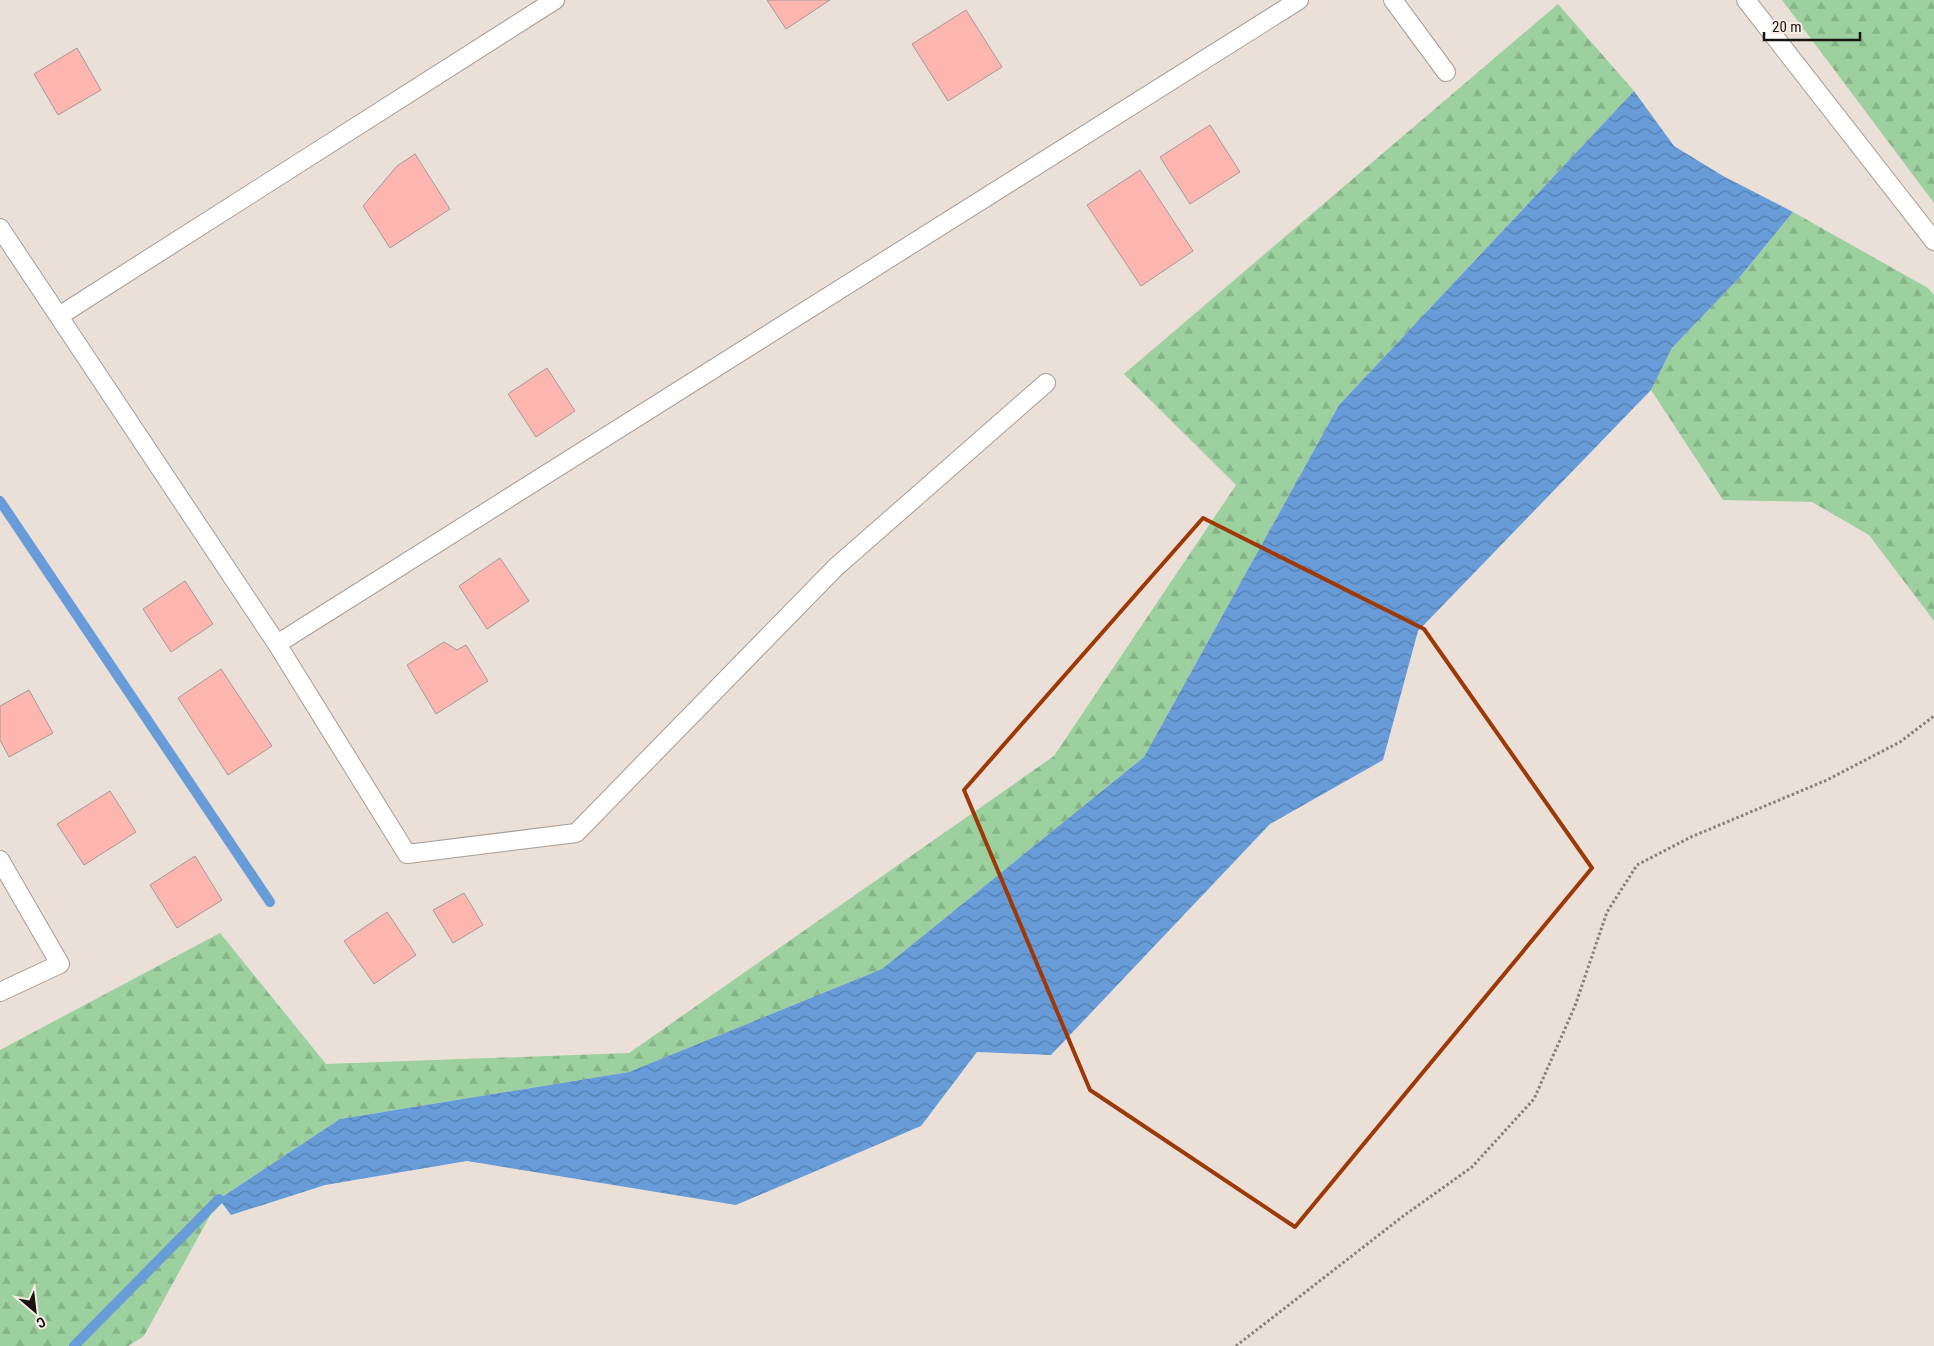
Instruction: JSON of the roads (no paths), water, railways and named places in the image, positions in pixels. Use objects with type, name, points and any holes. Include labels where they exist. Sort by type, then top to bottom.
[{"type":"lane","points":[[59,316],[555,0]]},
{"type":"lane","points":[[277,644],[1299,0]]},
{"type":"lane","points":[[1393,0],[1446,72]]},
{"type":"lane","points":[[1746,0],[1934,241]]},
{"type":"lane","points":[[0,228],[277,644],[406,854],[576,833],[836,567],[1046,383]]},
{"type":"lane","points":[[0,860],[60,964],[0,992]]},
{"type":"water","points":[[1634,91],[1674,146],[1723,176],[1793,212],[1739,278],[1672,348],[1651,390],[1418,631],[1383,760],[1270,824],[1051,1055],[977,1052],[921,1126],[736,1205],[467,1161],[325,1185],[231,1215],[219,1199],[340,1119],[629,1072],[882,969],[1144,757],[1339,405]]},
{"type":"waterway","points":[[0,501],[270,902]]},
{"type":"waterway","points":[[74,1346],[219,1199]]}]
